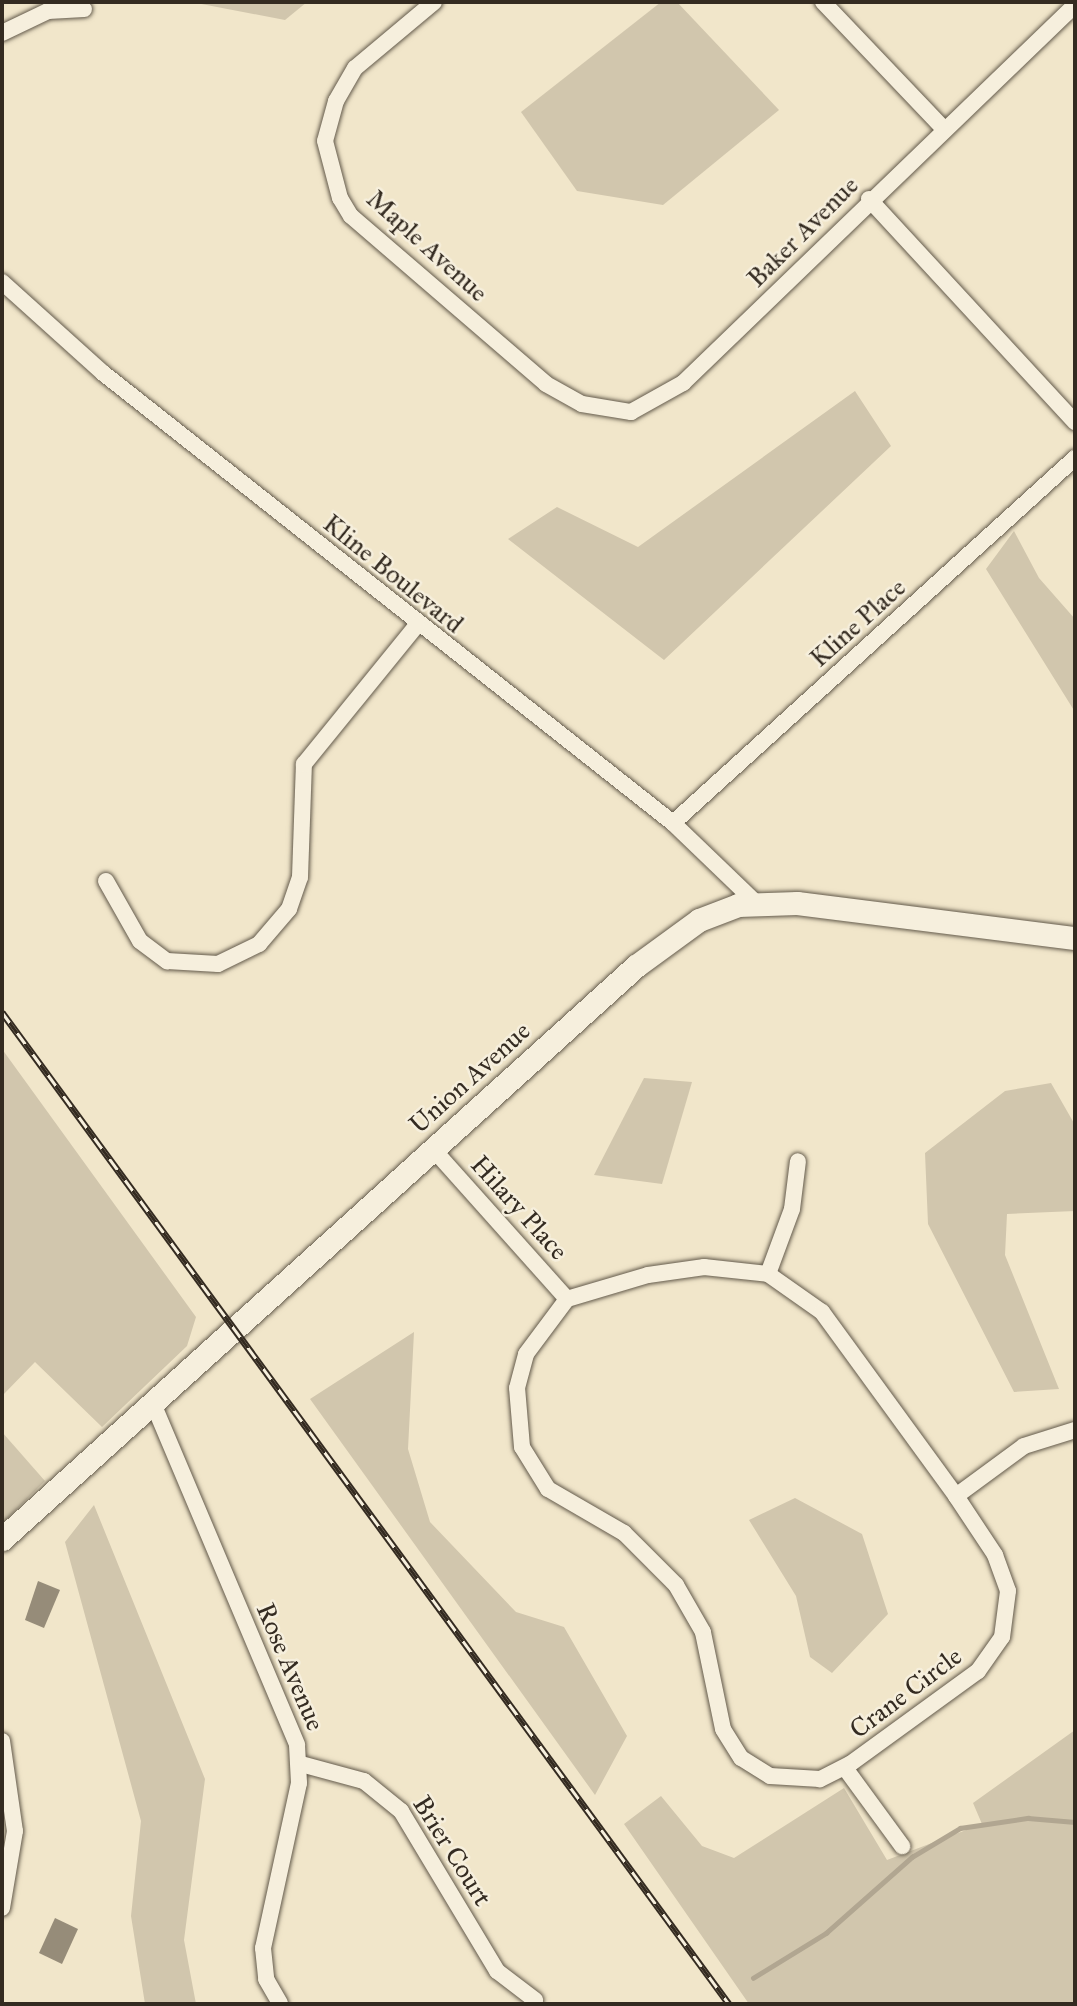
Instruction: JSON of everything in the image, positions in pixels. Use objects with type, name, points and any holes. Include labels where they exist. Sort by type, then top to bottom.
[{"type":"main road","name":"Union Avenue","points":[[2,1539],[661,945],[718,911],[756,903],[818,905],[1075,938]]},
{"type":"street","name":"Maple Avenue","points":[[434,2],[355,68],[332,112],[327,159],[351,216],[539,377]]},
{"type":"street","points":[[823,2],[943,128]]},
{"type":"street","name":"Baker Avenue","points":[[539,377],[563,395],[599,409],[631,412],[648,405],[683,383],[869,199],[1075,5]]},
{"type":"street","points":[[2,33],[48,11],[84,9]]},
{"type":"street","points":[[869,199],[1075,422]]},
{"type":"street","name":"Kline Boulevard","points":[[2,282],[103,373],[417,625],[673,823],[756,903]]},
{"type":"street","name":"Kline Place","points":[[673,823],[1075,458]]},
{"type":"street","points":[[106,881],[140,941],[167,961],[200,967],[218,964],[259,944],[289,909],[300,877],[304,764],[417,625]]},
{"type":"street","name":"Hilary Place","points":[[433,1149],[567,1299]]},
{"type":"street","points":[[768,1274],[792,1209],[798,1161]]},
{"type":"street","name":"Crane Circle","points":[[704,1266],[768,1274],[807,1299],[837,1330],[956,1496],[1004,1572],[1009,1600],[1002,1637],[978,1671],[845,1768],[820,1779],[786,1781],[741,1758],[723,1729],[703,1632],[677,1585],[643,1548],[565,1501],[535,1472],[516,1418],[517,1388],[526,1354],[567,1299],[648,1275],[704,1266]]},
{"type":"street","name":"Rose Avenue","points":[[152,1401],[301,1764],[263,1948],[266,1979],[280,2003]]},
{"type":"street","points":[[956,1496],[1024,1446],[1075,1430]]},
{"type":"street","points":[[2,1741],[15,1832],[2,1908]]},
{"type":"street","name":"Brier Court","points":[[301,1764],[364,1781],[401,1811],[497,1971],[535,2000]]},
{"type":"street","points":[[845,1768],[902,1846]]},
{"type":"shaded area","points":[[191,2],[307,2],[285,20]]},
{"type":"shaded area","points":[[661,2],[677,2],[779,110],[663,205],[577,191],[521,112]]},
{"type":"shaded area","points":[[855,391],[891,446],[664,660],[508,539],[557,507],[638,547]]},
{"type":"shaded area","points":[[1014,531],[1039,578],[1075,619],[1075,712],[986,569]]},
{"type":"shaded area","points":[[2,1049],[196,1317],[187,1346],[102,1427],[35,1362],[2,1396]]},
{"type":"shaded area","points":[[644,1078],[692,1082],[662,1184],[594,1175]]},
{"type":"shaded area","points":[[1051,1083],[1075,1125],[1075,1211],[1007,1214],[1005,1255],[1059,1389],[1014,1392],[928,1224],[925,1153],[1005,1091]]},
{"type":"shaded area","points":[[414,1332],[408,1449],[430,1522],[516,1612],[564,1627],[627,1736],[595,1795],[310,1399]]},
{"type":"shaded area","points":[[2,1432],[45,1481],[2,1524]]},
{"type":"shaded area","points":[[795,1498],[862,1534],[888,1614],[832,1673],[810,1657],[796,1596],[749,1520]]},
{"type":"shaded area","points":[[94,1505],[205,1779],[184,1940],[196,2004],[145,2004],[131,1916],[141,1821],[65,1542]]},
{"type":"shaded area","points":[[1075,1730],[1075,2004],[749,2004],[624,1824],[661,1796],[702,1846],[734,1858],[844,1788],[887,1860],[982,1824],[973,1803]]},
{"type":"building","points":[[38,1581],[60,1590],[44,1628],[25,1620]]},
{"type":"building","points":[[55,1918],[78,1929],[62,1964],[39,1953]]},
{"type":"waterway","points":[[753,1978],[826,1933],[912,1857],[960,1828],[1028,1818],[1075,1822]]},
{"type":"railway","points":[[2,1012],[729,2004]]}]
